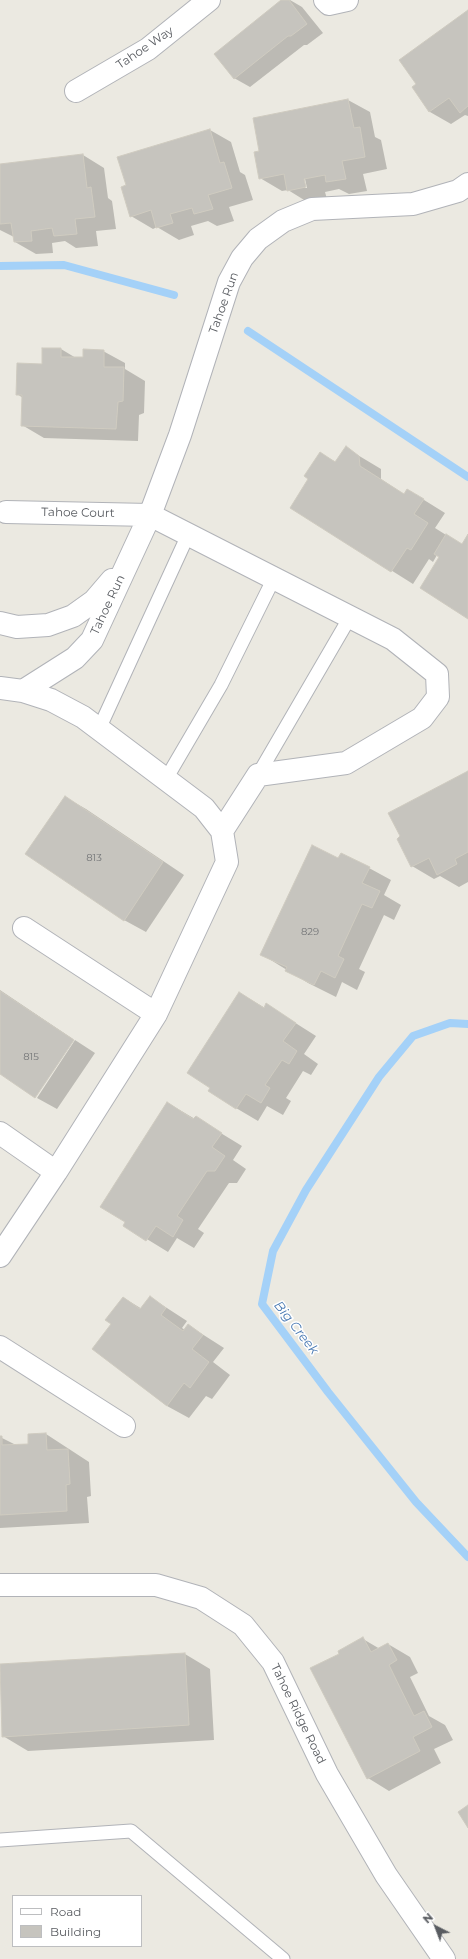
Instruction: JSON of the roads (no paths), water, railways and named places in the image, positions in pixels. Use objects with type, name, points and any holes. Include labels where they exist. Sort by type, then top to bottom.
[{"type":"street","name":"Tahoe Way","points":[[76,92],[148,49],[210,0]]},
{"type":"street","points":[[326,0],[329,4],[347,0]]},
{"type":"street","name":"Tahoe Run","points":[[23,691],[75,658],[92,640],[150,515],[180,435],[229,282],[242,258],[258,239],[283,221],[312,209],[413,204],[458,191],[468,184]]},
{"type":"street","name":"Tahoe Court","points":[[6,512],[150,515]]},
{"type":"street","points":[[150,515],[393,639],[437,674],[438,697],[422,718],[346,763],[258,775],[222,831]]},
{"type":"street","name":"Tahoe Run","points":[[0,623],[17,627],[48,625],[73,616],[94,601],[109,584],[150,515]]},
{"type":"street","points":[[0,688],[23,691],[51,700],[83,717],[204,808],[222,831],[227,862],[156,1014],[56,1172],[0,1256]]},
{"type":"street","points":[[24,928],[156,1014]]},
{"type":"street","points":[[0,1133],[56,1172]]},
{"type":"street","points":[[0,1347],[124,1426]]},
{"type":"street","name":"Tahoe Ridge Road","points":[[0,1585],[156,1585],[201,1598],[243,1625],[273,1662],[327,1774],[386,1875],[444,1959]]},
{"type":"lane","points":[[99,729],[188,535]]},
{"type":"lane","points":[[166,779],[221,685],[274,578]]},
{"type":"lane","points":[[258,775],[350,617]]},
{"type":"lane","points":[[0,1840],[131,1831],[283,1959]]},
{"type":"waterway","points":[[0,266],[64,265],[174,295]]},
{"type":"waterway","points":[[248,331],[468,477]]},
{"type":"waterway","name":"Big Creek","points":[[468,1024],[450,1023],[413,1036],[379,1077],[306,1190],[273,1251],[262,1304],[328,1392],[416,1502],[468,1557]]}]
